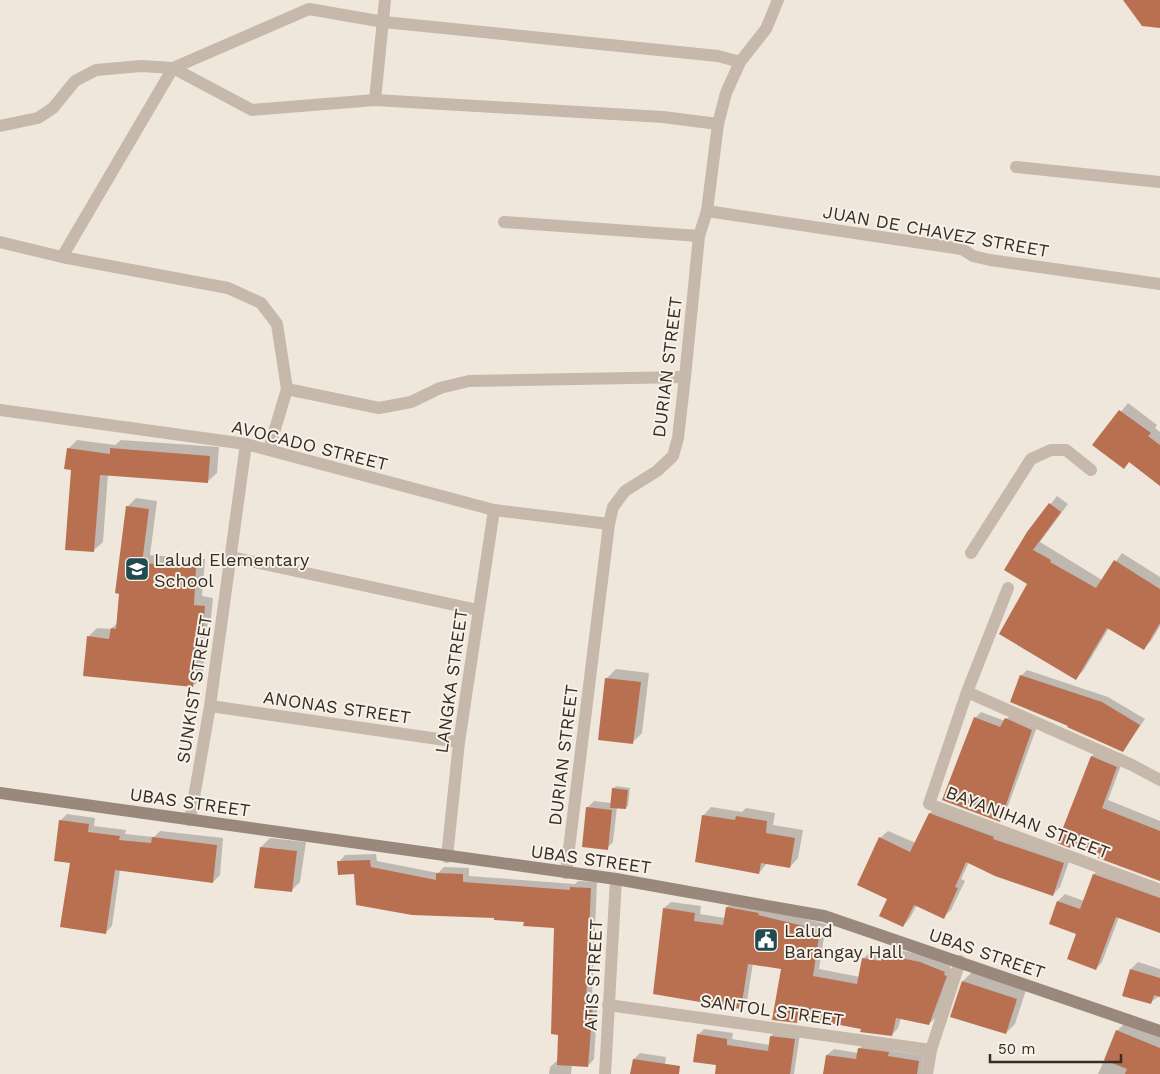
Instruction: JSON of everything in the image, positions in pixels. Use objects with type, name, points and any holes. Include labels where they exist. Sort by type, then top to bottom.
[{"type":"street","points":[[375,100],[385,0]]},
{"type":"street","name":"DURIAN STREET","points":[[566,873],[609,524],[613,507],[625,491],[657,470],[673,456],[678,438],[699,236],[707,211],[718,124],[726,93],[740,62],[766,29],[778,0]]},
{"type":"street","points":[[62,257],[173,68],[309,9],[384,22],[718,56],[740,62]]},
{"type":"street","points":[[0,126],[38,118],[53,108],[75,81],[96,70],[141,66],[173,68],[252,110],[375,100],[663,116],[718,124]]},
{"type":"street","points":[[1016,167],[1160,182]]},
{"type":"street","name":"JUAN DE CHAVEZ STREET","points":[[707,211],[962,249],[972,256],[990,260],[1160,284]]},
{"type":"street","points":[[504,222],[699,236]]},
{"type":"street","points":[[0,242],[62,257],[228,288],[261,303],[277,324],[287,389],[269,449]]},
{"type":"street","points":[[287,389],[379,408],[411,402],[440,388],[469,381],[685,377]]},
{"type":"street","name":"AVOCADO STREET","points":[[0,410],[246,444],[494,510],[609,524]]},
{"type":"street","name":"SUNKIST STREET","points":[[190,820],[210,706],[246,444]]},
{"type":"street","points":[[971,553],[1031,459],[1051,450],[1066,450],[1091,470]]},
{"type":"street","name":"LANGKA STREET","points":[[447,857],[459,742],[494,510]]},
{"type":"street","points":[[231,557],[478,610]]},
{"type":"street","name":"BAYANIHAN STREET","points":[[1008,588],[967,692],[929,804],[1160,890]]},
{"type":"street","points":[[967,692],[1132,765],[1160,780]]},
{"type":"street","name":"ANONAS STREET","points":[[210,706],[459,742]]},
{"type":"street","name":"UBAS STREET","points":[[0,793],[447,857],[616,879],[824,916],[1160,1031]]},
{"type":"street","name":"ATIS STREET","points":[[605,1074],[616,879]]},
{"type":"street","points":[[927,1074],[931,1050],[960,962]]},
{"type":"street","name":"SANTOL STREET","points":[[608,1005],[931,1050]]},
{"type":"building","points":[[1123,0],[1160,0],[1160,28],[1142,26]]},
{"type":"building","points":[[1119,410],[1151,433],[1148,436],[1160,445],[1160,486],[1129,462],[1124,469],[1092,445]]},
{"type":"building","points":[[67,448],[110,454],[110,448],[210,456],[208,483],[100,475],[94,552],[65,550],[71,470],[64,469]]},
{"type":"building","points":[[1049,503],[1061,512],[1033,550],[1096,588],[1114,560],[1160,589],[1160,623],[1144,650],[1107,628],[1076,680],[999,634],[1027,584],[1004,570],[1027,532]]},
{"type":"building","points":[[126,506],[149,509],[142,563],[196,567],[194,605],[205,606],[203,628],[199,628],[193,687],[83,676],[87,636],[109,639],[111,628],[116,629],[119,594],[115,593]]},
{"type":"building","points":[[1020,675],[1102,702],[1140,725],[1123,752],[1068,726],[1010,702]]},
{"type":"building","points":[[605,678],[641,682],[633,744],[598,740]]},
{"type":"building","points":[[974,717],[1000,727],[1005,718],[1032,730],[1000,822],[942,800]]},
{"type":"building","points":[[1091,756],[1117,767],[1102,808],[1160,831],[1160,881],[1098,858],[1100,854],[1071,844],[1070,848],[1057,843]]},
{"type":"building","points":[[612,788],[628,790],[626,809],[610,808]]},
{"type":"building","points":[[586,807],[612,810],[608,850],[582,847]]},
{"type":"building","points":[[929,813],[994,837],[993,839],[1064,863],[1053,896],[995,876],[966,862],[955,887],[958,888],[944,919],[914,905],[903,927],[879,916],[887,899],[857,885],[879,837],[910,852]]},
{"type":"building","points":[[702,815],[735,820],[736,816],[767,821],[766,833],[795,838],[790,868],[761,863],[759,874],[695,862]]},
{"type":"building","points":[[59,820],[89,824],[88,832],[120,836],[119,840],[151,843],[152,837],[217,845],[213,883],[115,870],[106,934],[60,927],[70,863],[54,861]]},
{"type":"building","points":[[260,847],[297,851],[292,892],[254,888]]},
{"type":"building","points":[[370,860],[371,867],[436,880],[436,873],[463,874],[463,882],[570,890],[570,887],[591,888],[586,1003],[593,1003],[588,1067],[557,1065],[558,1035],[551,1034],[554,928],[523,926],[524,922],[494,920],[494,918],[412,915],[356,905],[354,874],[338,875],[337,861]]},
{"type":"building","points":[[1093,874],[1160,898],[1160,933],[1116,917],[1096,970],[1067,959],[1076,934],[1049,924],[1057,901],[1080,909]]},
{"type":"building","points":[[726,907],[759,913],[758,915],[820,930],[813,976],[857,984],[862,958],[881,961],[882,954],[920,962],[945,972],[944,975],[947,976],[929,1025],[896,1018],[892,1036],[860,1032],[861,1029],[798,1017],[797,1023],[772,1020],[781,969],[748,964],[741,1009],[653,994],[663,908],[695,913],[694,921],[723,925]]},
{"type":"building","points":[[1130,969],[1160,978],[1160,997],[1154,995],[1151,1004],[1122,996]]},
{"type":"building","points":[[962,981],[1017,999],[1006,1034],[950,1017]]},
{"type":"building","points":[[1116,1030],[1160,1048],[1160,1074],[1125,1074],[1127,1069],[1104,1060]]},
{"type":"building","points":[[697,1034],[727,1039],[727,1045],[768,1051],[770,1036],[795,1039],[790,1074],[715,1074],[716,1065],[693,1062]]},
{"type":"building","points":[[858,1048],[889,1052],[888,1056],[919,1061],[917,1074],[823,1074],[826,1055],[856,1059]]},
{"type":"building","points":[[633,1059],[680,1066],[679,1074],[630,1074]]},
{"type":"place","name":"Lalud Elementary School","points":[[137,569]]},
{"type":"place","name":"Lalud Barangay Hall","points":[[766,940]]}]
